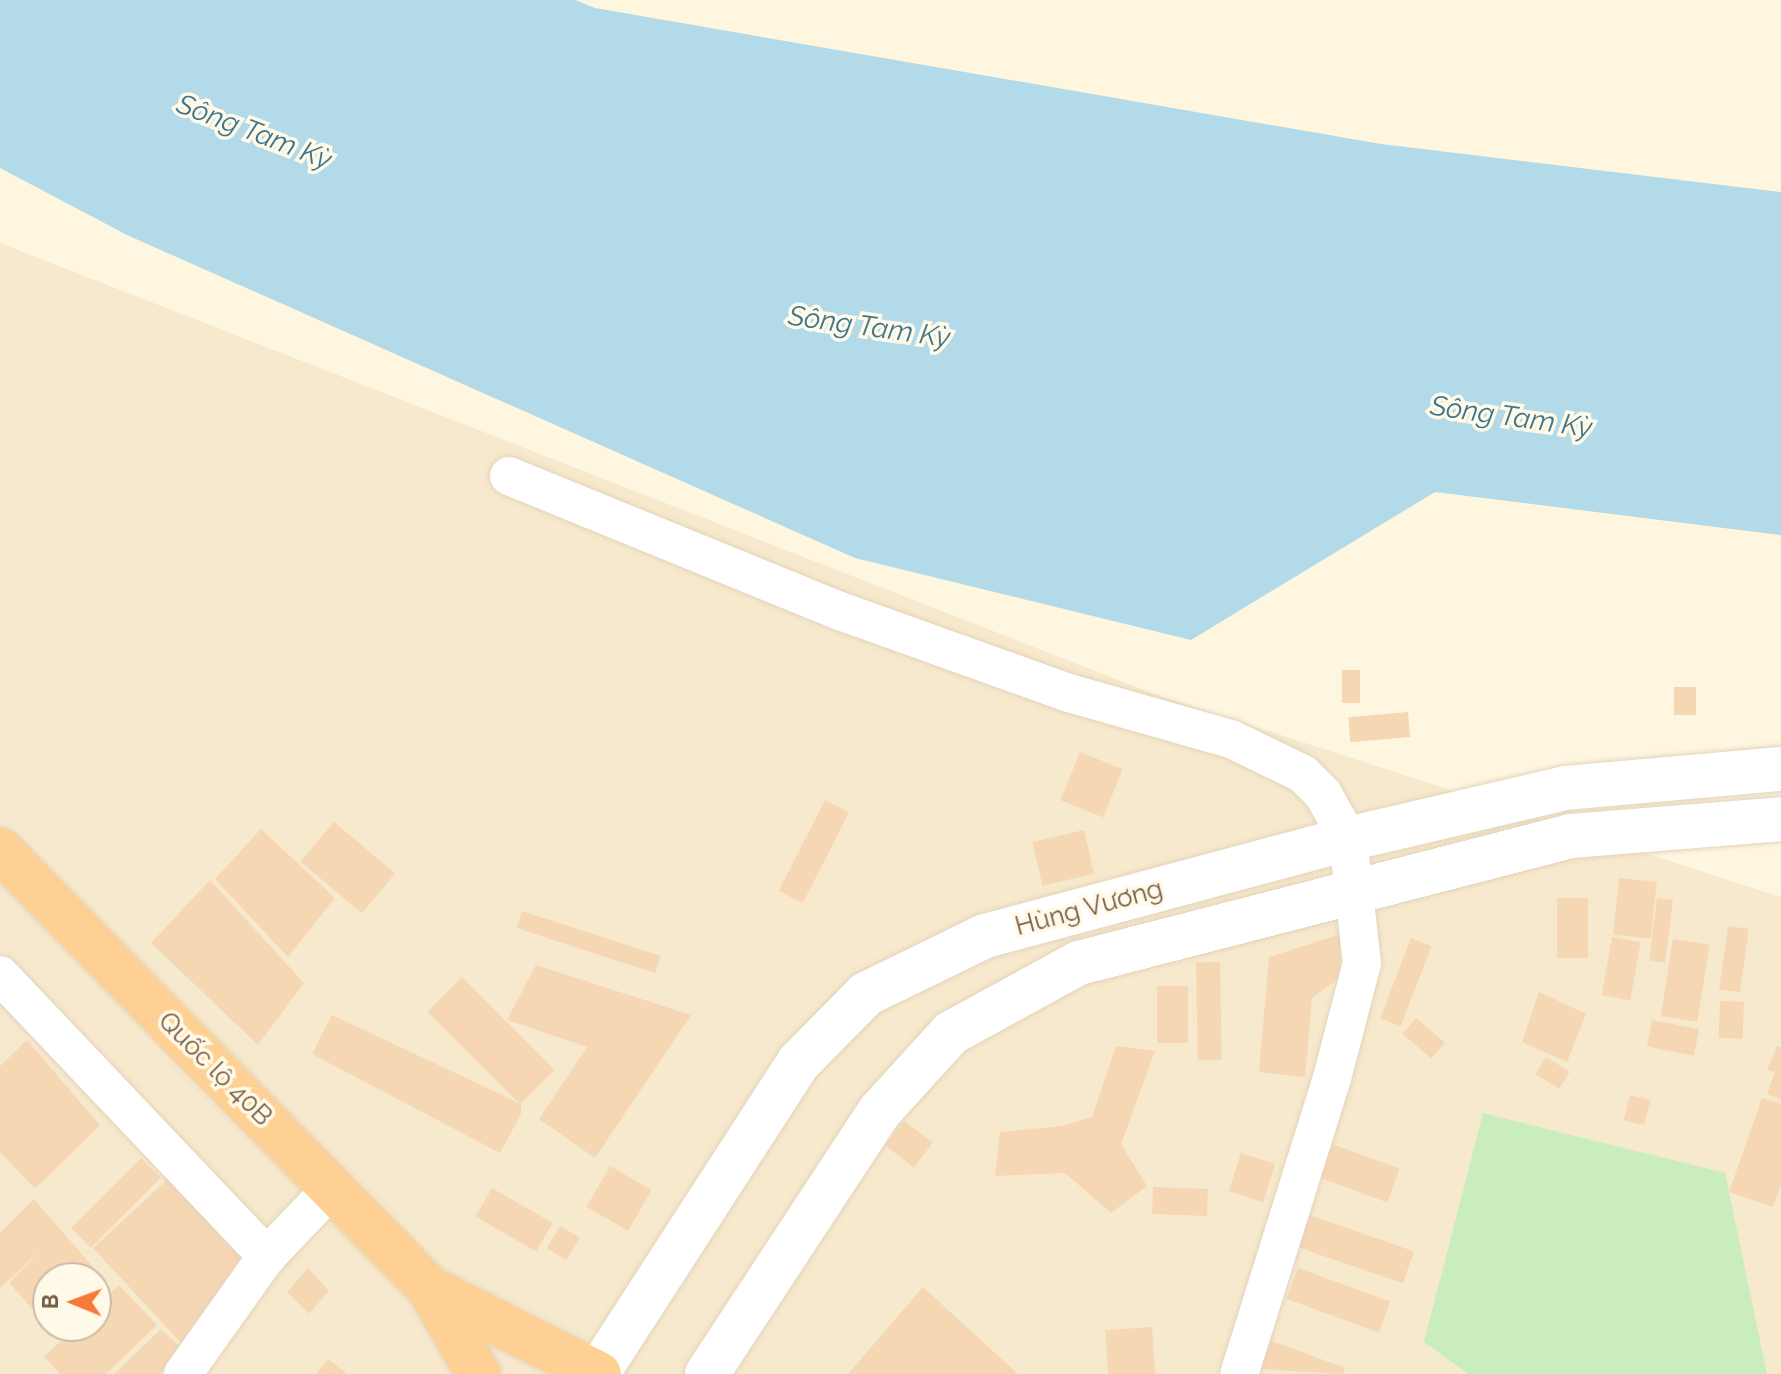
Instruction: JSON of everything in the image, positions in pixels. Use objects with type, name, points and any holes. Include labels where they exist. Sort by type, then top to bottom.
[{"type":"highway","name":"Quốc lộ 40B","points":[[0,850],[430,1289]]},
{"type":"highway","points":[[430,1289],[598,1374]]},
{"type":"highway","points":[[430,1289],[478,1374]]},
{"type":"main road","name":"Hùng Vương","points":[[598,1374],[798,1063],[866,994],[985,936],[1348,839],[1566,788],[1781,769]]},
{"type":"main road","name":"Hùng Vương","points":[[707,1374],[880,1111],[951,1033],[1079,963],[1571,836],[1781,819]]},
{"type":"street","points":[[509,476],[840,611],[1069,693],[1231,739],[1303,774],[1323,794],[1348,839],[1357,893],[1362,963],[1351,1013],[1239,1374]]},
{"type":"street","points":[[0,975],[267,1256]]},
{"type":"street","points":[[183,1374],[267,1256],[332,1188]]},
{"type":"shaded area","points":[[0,243],[1154,694],[1781,897],[1781,1374],[0,1374]]},
{"type":"green space","points":[[1483,1113],[1725,1173],[1767,1374],[1468,1374],[1424,1342]]},
{"type":"water","name":"Sông Tam Kỳ","points":[[0,0],[575,0],[595,8],[1381,144],[1781,192],[1781,535],[1435,492],[1191,640],[855,558],[127,235],[0,168]]},
{"type":"building","points":[[1342,670],[1360,670],[1360,703],[1342,703]]},
{"type":"building","points":[[1674,687],[1696,687],[1696,715],[1674,715]]},
{"type":"building","points":[[1408,712],[1410,737],[1350,742],[1348,717]]},
{"type":"building","points":[[1080,752],[1123,769],[1103,817],[1061,800]]},
{"type":"building","points":[[825,800],[849,812],[803,903],[779,891]]},
{"type":"building","points":[[334,822],[395,873],[362,913],[301,862]]},
{"type":"building","points":[[261,829],[335,898],[288,957],[215,879]]},
{"type":"building","points":[[1084,830],[1094,874],[1042,886],[1032,842]]},
{"type":"building","points":[[1619,878],[1657,882],[1651,939],[1613,935]]},
{"type":"building","points":[[210,880],[304,983],[258,1045],[151,943]]},
{"type":"building","points":[[1557,898],[1588,898],[1588,958],[1557,958]]},
{"type":"building","points":[[1657,898],[1673,900],[1665,962],[1649,961]]},
{"type":"building","points":[[522,911],[661,956],[655,973],[516,928]]},
{"type":"building","points":[[1728,926],[1749,929],[1740,992],[1719,989]]},
{"type":"building","points":[[1341,934],[1339,978],[1312,998],[1305,1077],[1259,1072],[1269,957]]},
{"type":"building","points":[[1612,937],[1641,942],[1630,1000],[1602,995]]},
{"type":"building","points":[[1411,938],[1432,946],[1401,1026],[1380,1018]]},
{"type":"building","points":[[1673,939],[1710,945],[1697,1022],[1661,1016]]},
{"type":"building","points":[[1196,962],[1220,962],[1222,1060],[1198,1060]]},
{"type":"building","points":[[536,965],[691,1015],[595,1158],[539,1119],[587,1047],[507,1020]]},
{"type":"building","points":[[462,977],[555,1070],[520,1104],[427,1012]]},
{"type":"building","points":[[1157,986],[1188,986],[1188,1043],[1157,1043]]},
{"type":"building","points":[[1539,992],[1586,1014],[1567,1062],[1522,1042]]},
{"type":"building","points":[[1720,1001],[1744,1002],[1743,1039],[1719,1038]]},
{"type":"building","points":[[332,1015],[521,1104],[521,1114],[500,1153],[312,1054]]},
{"type":"building","points":[[1416,1018],[1445,1042],[1432,1059],[1403,1034]]},
{"type":"building","points":[[1652,1020],[1699,1029],[1694,1056],[1647,1047]]},
{"type":"building","points":[[27,1040],[100,1125],[35,1189],[0,1152],[0,1066]]},
{"type":"building","points":[[1116,1046],[1155,1051],[1121,1144],[1147,1186],[1111,1213],[1065,1173],[995,1176],[1000,1132],[1063,1126],[1092,1117]]},
{"type":"building","points":[[1777,1046],[1781,1047],[1781,1099],[1767,1094],[1775,1072],[1767,1070]]},
{"type":"building","points":[[1546,1057],[1570,1072],[1559,1089],[1535,1074]]},
{"type":"building","points":[[1630,1095],[1650,1100],[1644,1125],[1624,1120]]},
{"type":"building","points":[[1762,1098],[1781,1104],[1781,1184],[1773,1207],[1729,1192]]},
{"type":"building","points":[[904,1121],[933,1143],[914,1167],[885,1146]]},
{"type":"building","points":[[1332,1144],[1400,1169],[1387,1202],[1320,1178]]},
{"type":"building","points":[[1241,1153],[1275,1164],[1263,1202],[1229,1191]]},
{"type":"building","points":[[141,1158],[161,1178],[91,1248],[71,1228]]},
{"type":"building","points":[[610,1166],[652,1190],[628,1231],[586,1207]]},
{"type":"building","points":[[168,1179],[241,1258],[181,1343],[112,1269],[112,1262],[106,1262],[93,1248]]},
{"type":"building","points":[[1153,1187],[1208,1189],[1207,1216],[1152,1214]]},
{"type":"building","points":[[492,1188],[553,1223],[536,1252],[476,1217]]},
{"type":"building","points":[[34,1199],[89,1262],[32,1262],[32,1309],[9,1283],[42,1249],[0,1288],[0,1233]]},
{"type":"building","points":[[1309,1215],[1414,1251],[1403,1283],[1298,1247]]},
{"type":"building","points":[[560,1226],[580,1238],[566,1260],[547,1248]]},
{"type":"building","points":[[308,1268],[329,1291],[309,1314],[287,1292]]},
{"type":"building","points":[[1298,1268],[1390,1302],[1379,1333],[1287,1299]]},
{"type":"building","points":[[119,1285],[157,1325],[106,1374],[60,1374],[44,1357],[60,1342],[112,1342],[112,1292]]},
{"type":"building","points":[[923,1287],[1018,1374],[848,1374]]},
{"type":"building","points":[[1152,1327],[1155,1374],[1108,1374],[1105,1330]]},
{"type":"building","points":[[161,1329],[181,1348],[160,1374],[114,1374]]},
{"type":"building","points":[[1269,1340],[1345,1368],[1343,1374],[1258,1369]]},
{"type":"building","points":[[328,1359],[347,1374],[316,1374]]}]
